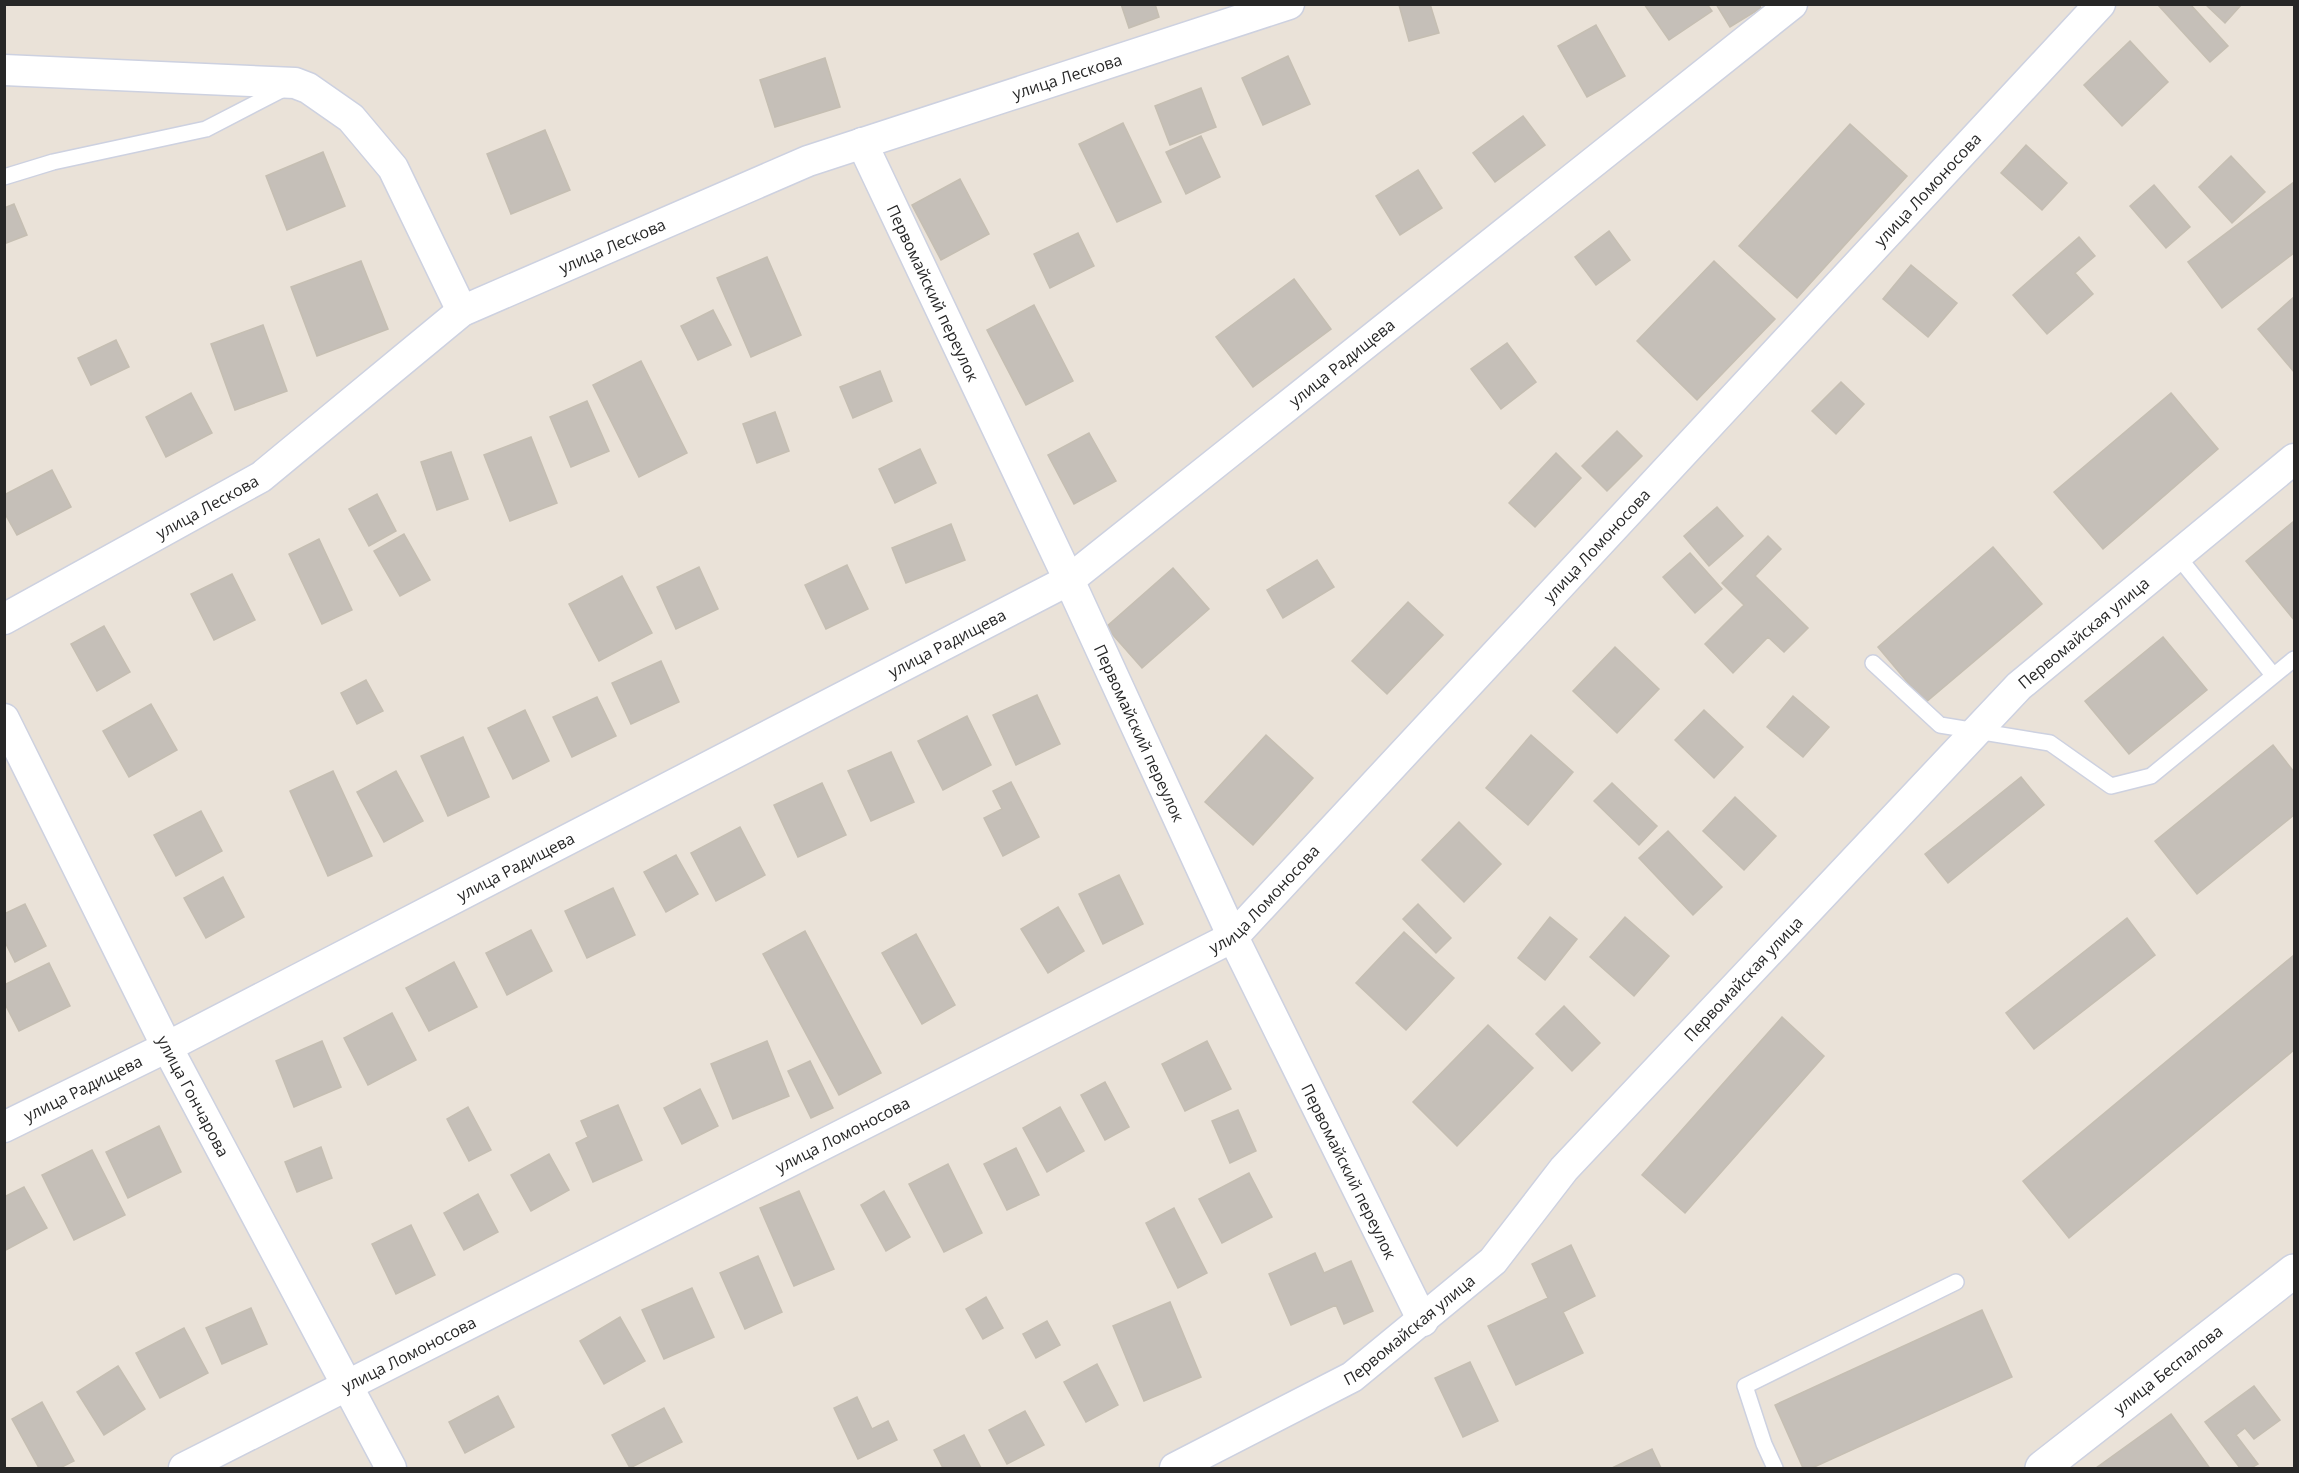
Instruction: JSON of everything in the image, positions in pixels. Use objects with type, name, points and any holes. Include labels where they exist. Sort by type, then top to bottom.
[{"type":"main road","name":"улица Беспалова","points":[[2042,1468],[2295,1271]]},
{"type":"street","name":"улица Лескова","points":[[4,619],[261,477],[462,311],[808,161],[1289,4]]},
{"type":"street","name":"улица Радищева","points":[[4,1127],[167,1047],[1069,580],[1792,4]]},
{"type":"street","name":"улица Ломоносова","points":[[184,1468],[1233,937],[2100,4]]},
{"type":"street","points":[[4,70],[295,83],[308,88],[351,118],[393,168],[462,311]]},
{"type":"street","name":"Первомайский переулок","points":[[862,143],[1069,580],[1233,937],[1423,1321]]},
{"type":"street","name":"Первомайская улица","points":[[1175,1468],[1352,1377],[1423,1321],[1493,1261],[1564,1169],[2019,686],[2176,554],[2295,459]]},
{"type":"street","name":"улица Гончарова","points":[[4,719],[167,1047],[391,1468]]},
{"type":"lane","points":[[4,177],[53,162],[206,129],[295,83]]},
{"type":"lane","points":[[2176,554],[2273,675]]},
{"type":"lane","points":[[1873,663],[1940,725],[2050,744],[2110,786],[2151,777],[2295,658]]},
{"type":"lane","points":[[1775,1468],[1764,1444],[1746,1386],[1956,1281]]},
{"type":"building","points":[[1121,4],[1155,4],[1159,17],[1129,28]]},
{"type":"building","points":[[1430,4],[1439,33],[1409,41],[1399,5]]},
{"type":"building","points":[[1644,4],[1707,4],[1712,11],[1669,40]]},
{"type":"building","points":[[1716,4],[1759,4],[1761,8],[1730,27]]},
{"type":"building","points":[[2190,4],[2228,46],[2210,62],[2158,5]]},
{"type":"building","points":[[2205,4],[2242,4],[2225,23]]},
{"type":"building","points":[[1596,25],[1625,76],[1587,97],[1558,46]]},
{"type":"building","points":[[2130,41],[2168,82],[2122,126],[2084,85]]},
{"type":"building","points":[[1288,56],[1310,104],[1263,125],[1242,78]]},
{"type":"building","points":[[825,58],[840,107],[775,127],[760,80]]},
{"type":"building","points":[[1201,88],[1216,127],[1170,145],[1155,106]]},
{"type":"building","points":[[1523,116],[1545,145],[1495,182],[1473,153]]},
{"type":"building","points":[[1123,123],[1161,202],[1117,222],[1079,144]]},
{"type":"building","points":[[1850,124],[1907,176],[1797,298],[1739,246]]},
{"type":"building","points":[[545,130],[570,190],[511,214],[487,154]]},
{"type":"building","points":[[1201,136],[1220,177],[1186,194],[1166,152]]},
{"type":"building","points":[[2026,145],[2067,183],[2042,210],[2001,173]]},
{"type":"building","points":[[323,152],[345,206],[287,230],[266,176]]},
{"type":"building","points":[[2231,156],[2265,192],[2232,223],[2199,187]]},
{"type":"building","points":[[1418,170],[1442,208],[1400,235],[1376,196]]},
{"type":"building","points":[[960,179],[989,234],[941,260],[912,205]]},
{"type":"building","points":[[2294,182],[2294,253],[2222,308],[2188,262]]},
{"type":"building","points":[[2154,185],[2190,227],[2166,248],[2130,206]]},
{"type":"building","points":[[14,204],[27,235],[4,244],[4,208]]},
{"type":"building","points":[[1609,231],[1630,260],[1596,285],[1575,257]]},
{"type":"building","points":[[1078,233],[1094,266],[1050,288],[1034,254]]},
{"type":"building","points":[[2079,237],[2095,256],[2075,273],[2093,294],[2047,334],[2013,295]]},
{"type":"building","points":[[767,257],[801,335],[751,357],[717,278]]},
{"type":"building","points":[[361,261],[388,329],[317,356],[291,287]]},
{"type":"building","points":[[1714,261],[1775,319],[1697,400],[1637,341]]},
{"type":"building","points":[[1911,265],[1957,303],[1928,337],[1883,299]]},
{"type":"building","points":[[1294,279],[1331,329],[1253,387],[1216,337]]},
{"type":"building","points":[[2294,297],[2294,372],[2258,329]]},
{"type":"building","points":[[1034,305],[1073,381],[1026,405],[987,330]]},
{"type":"building","points":[[713,310],[731,345],[698,360],[681,326]]},
{"type":"building","points":[[263,325],[287,391],[235,410],[211,344]]},
{"type":"building","points":[[116,340],[129,367],[91,385],[78,358]]},
{"type":"building","points":[[1507,343],[1536,382],[1501,409],[1471,369]]},
{"type":"building","points":[[641,361],[687,453],[639,477],[593,385]]},
{"type":"building","points":[[880,371],[892,401],[853,418],[840,387]]},
{"type":"building","points":[[1841,382],[1864,404],[1836,434],[1812,411]]},
{"type":"building","points":[[191,393],[212,433],[166,457],[146,417]]},
{"type":"building","points":[[2171,393],[2218,449],[2103,549],[2054,492]]},
{"type":"building","points":[[587,401],[609,451],[571,467],[550,417]]},
{"type":"building","points":[[775,412],[789,451],[757,463],[743,424]]},
{"type":"building","points":[[1617,431],[1642,456],[1607,491],[1582,466]]},
{"type":"building","points":[[1089,433],[1116,481],[1074,504],[1048,455]]},
{"type":"building","points":[[531,437],[557,503],[510,521],[484,455]]},
{"type":"building","points":[[920,449],[936,483],[895,503],[879,469]]},
{"type":"building","points":[[451,452],[468,499],[437,510],[421,462]]},
{"type":"building","points":[[1556,453],[1581,478],[1535,527],[1509,503]]},
{"type":"building","points":[[52,470],[71,507],[17,535],[4,512],[4,495]]},
{"type":"building","points":[[377,494],[396,531],[369,546],[349,509]]},
{"type":"building","points":[[1717,507],[1743,536],[1709,566],[1684,536]]},
{"type":"building","points":[[2294,521],[2294,620],[2246,561]]},
{"type":"building","points":[[951,524],[965,560],[906,583],[892,548]]},
{"type":"building","points":[[404,534],[430,580],[400,596],[374,551]]},
{"type":"building","points":[[1768,536],[1781,549],[1755,576],[1808,628],[1784,652],[1768,637],[1733,673],[1705,644],[1744,605],[1722,583]]},
{"type":"building","points":[[319,539],[352,610],[322,624],[289,554]]},
{"type":"building","points":[[1993,547],[2042,604],[1925,703],[1878,647]]},
{"type":"building","points":[[1690,553],[1722,589],[1695,613],[1663,577]]},
{"type":"building","points":[[1317,560],[1334,587],[1283,618],[1267,590]]},
{"type":"building","points":[[847,565],[868,609],[826,629],[805,585]]},
{"type":"building","points":[[699,567],[718,609],[676,629],[657,587]]},
{"type":"building","points":[[1173,568],[1209,609],[1142,668],[1106,627]]},
{"type":"building","points":[[232,574],[255,620],[214,640],[191,594]]},
{"type":"building","points":[[622,576],[652,633],[599,661],[569,604]]},
{"type":"building","points":[[1408,602],[1443,635],[1387,694],[1352,661]]},
{"type":"building","points":[[104,626],[130,672],[97,691],[71,644]]},
{"type":"building","points":[[2163,637],[2207,690],[2129,754],[2085,701]]},
{"type":"building","points":[[1615,647],[1659,689],[1617,733],[1573,691]]},
{"type":"building","points":[[661,661],[679,702],[631,724],[612,683]]},
{"type":"building","points":[[366,680],[383,711],[357,724],[341,693]]},
{"type":"building","points":[[1037,695],[1060,744],[1016,765],[993,715]]},
{"type":"building","points":[[1793,696],[1829,727],[1803,757],[1767,727]]},
{"type":"building","points":[[597,697],[616,736],[572,757],[553,717]]},
{"type":"building","points":[[151,704],[177,750],[129,777],[103,731]]},
{"type":"building","points":[[525,710],[549,761],[513,779],[488,728]]},
{"type":"building","points":[[1704,710],[1743,747],[1714,778],[1675,740]]},
{"type":"building","points":[[967,716],[991,765],[943,790],[918,741]]},
{"type":"building","points":[[1266,735],[1313,778],[1253,845],[1205,802]]},
{"type":"building","points":[[1531,735],[1573,772],[1528,825],[1486,788]]},
{"type":"building","points":[[463,737],[489,797],[448,816],[421,756]]},
{"type":"building","points":[[2273,745],[2294,772],[2294,815],[2197,894],[2155,841]]},
{"type":"building","points":[[891,752],[914,802],[871,821],[848,771]]},
{"type":"building","points":[[333,771],[372,856],[328,876],[290,791]]},
{"type":"building","points":[[396,771],[423,821],[384,842],[357,792]]},
{"type":"building","points":[[2021,777],[2044,805],[1948,883],[1925,854]]},
{"type":"building","points":[[1011,782],[1039,837],[1003,856],[984,818],[1002,809],[993,791]]},
{"type":"building","points":[[822,783],[846,835],[798,857],[774,805]]},
{"type":"building","points":[[1612,783],[1657,826],[1639,845],[1594,801]]},
{"type":"building","points":[[1735,797],[1776,836],[1744,870],[1703,831]]},
{"type":"building","points":[[201,811],[222,851],[176,876],[154,835]]},
{"type":"building","points":[[1459,822],[1501,864],[1464,902],[1422,860]]},
{"type":"building","points":[[740,827],[765,875],[716,901],[691,853]]},
{"type":"building","points":[[1668,831],[1722,887],[1693,915],[1639,858]]},
{"type":"building","points":[[676,855],[698,894],[666,912],[644,872]]},
{"type":"building","points":[[1119,875],[1143,924],[1103,944],[1079,894]]},
{"type":"building","points":[[223,877],[244,917],[206,938],[184,898]]},
{"type":"building","points":[[613,888],[635,935],[587,958],[565,911]]},
{"type":"building","points":[[25,904],[46,946],[15,962],[4,940],[4,914]]},
{"type":"building","points":[[1418,904],[1451,938],[1436,953],[1403,919]]},
{"type":"building","points":[[1058,907],[1084,951],[1048,973],[1021,929]]},
{"type":"building","points":[[1550,917],[1577,939],[1545,980],[1518,958]]},
{"type":"building","points":[[1625,917],[1669,956],[1634,996],[1590,957]]},
{"type":"building","points":[[2127,918],[2155,955],[2034,1049],[2006,1013]]},
{"type":"building","points":[[531,930],[552,971],[507,995],[486,953]]},
{"type":"building","points":[[805,931],[881,1073],[839,1095],[763,954]]},
{"type":"building","points":[[1404,932],[1454,978],[1406,1030],[1356,983]]},
{"type":"building","points":[[916,934],[955,1005],[922,1024],[882,953]]},
{"type":"building","points":[[2294,955],[2294,1050],[2069,1238],[2023,1181]]},
{"type":"building","points":[[454,962],[477,1007],[429,1031],[406,988]]},
{"type":"building","points":[[49,963],[70,1006],[19,1031],[4,1002],[4,985]]},
{"type":"building","points":[[1564,1006],[1600,1043],[1572,1071],[1536,1034]]},
{"type":"building","points":[[392,1013],[416,1060],[368,1085],[344,1038]]},
{"type":"building","points":[[1782,1017],[1824,1056],[1685,1213],[1642,1175]]},
{"type":"building","points":[[1488,1025],[1533,1068],[1457,1146],[1413,1102]]},
{"type":"building","points":[[322,1041],[341,1087],[294,1107],[276,1061]]},
{"type":"building","points":[[767,1041],[789,1096],[733,1119],[711,1064]]},
{"type":"building","points":[[1207,1041],[1231,1089],[1185,1111],[1162,1064]]},
{"type":"building","points":[[810,1061],[833,1108],[811,1118],[788,1071]]},
{"type":"building","points":[[1105,1082],[1129,1127],[1105,1140],[1081,1095]]},
{"type":"building","points":[[700,1089],[718,1126],[682,1144],[664,1108]]},
{"type":"building","points":[[618,1105],[642,1160],[593,1182],[576,1143],[588,1137],[581,1121]]},
{"type":"building","points":[[468,1107],[491,1150],[469,1161],[447,1119]]},
{"type":"building","points":[[1060,1107],[1084,1151],[1047,1172],[1023,1128]]},
{"type":"building","points":[[1238,1110],[1256,1151],[1230,1163],[1212,1121]]},
{"type":"building","points":[[159,1126],[181,1172],[128,1198],[106,1152]]},
{"type":"building","points":[[321,1147],[332,1178],[297,1192],[285,1162]]},
{"type":"building","points":[[1016,1148],[1039,1195],[1007,1210],[984,1164]]},
{"type":"building","points":[[92,1150],[125,1215],[74,1240],[42,1175]]},
{"type":"building","points":[[549,1154],[569,1190],[531,1211],[511,1175]]},
{"type":"building","points":[[948,1164],[982,1233],[944,1252],[909,1184]]},
{"type":"building","points":[[1249,1173],[1272,1217],[1222,1243],[1199,1199]]},
{"type":"building","points":[[24,1187],[47,1228],[4,1251],[4,1197]]},
{"type":"building","points":[[799,1191],[834,1269],[794,1286],[760,1208]]},
{"type":"building","points":[[884,1191],[910,1237],[886,1251],[861,1205]]},
{"type":"building","points":[[478,1194],[498,1232],[464,1250],[444,1213]]},
{"type":"building","points":[[1174,1208],[1207,1273],[1178,1288],[1146,1223]]},
{"type":"building","points":[[411,1225],[435,1275],[396,1294],[372,1244]]},
{"type":"building","points":[[1571,1245],[1595,1296],[1563,1312],[1583,1353],[1516,1385],[1488,1326],[1548,1298],[1532,1264]]},
{"type":"building","points":[[1315,1253],[1324,1273],[1351,1261],[1373,1311],[1344,1324],[1336,1305],[1291,1325],[1269,1274]]},
{"type":"building","points":[[758,1256],[782,1312],[745,1329],[720,1273]]},
{"type":"building","points":[[692,1288],[714,1337],[664,1359],[642,1310]]},
{"type":"building","points":[[986,1297],[1003,1328],[983,1339],[966,1309]]},
{"type":"building","points":[[1170,1302],[1201,1377],[1144,1401],[1113,1326]]},
{"type":"building","points":[[251,1308],[267,1344],[222,1364],[206,1328]]},
{"type":"building","points":[[1982,1310],[2012,1377],[1812,1468],[1803,1468],[1775,1405]]},
{"type":"building","points":[[620,1317],[645,1361],[604,1384],[580,1341]]},
{"type":"building","points":[[1047,1321],[1060,1345],[1036,1358],[1023,1334]]},
{"type":"building","points":[[184,1328],[208,1373],[160,1398],[136,1353]]},
{"type":"building","points":[[1470,1362],[1498,1421],[1463,1437],[1435,1378]]},
{"type":"building","points":[[1097,1364],[1118,1405],[1086,1422],[1064,1382]]},
{"type":"building","points":[[118,1366],[145,1409],[104,1435],[77,1392]]},
{"type":"building","points":[[2254,1386],[2280,1420],[2254,1439],[2245,1428],[2236,1435],[2258,1464],[2251,1468],[2240,1468],[2205,1422]]},
{"type":"building","points":[[498,1396],[514,1427],[465,1453],[449,1422]]},
{"type":"building","points":[[857,1397],[872,1429],[888,1421],[897,1440],[858,1459],[834,1408]]},
{"type":"building","points":[[42,1402],[74,1461],[60,1468],[39,1468],[12,1419]]},
{"type":"building","points":[[664,1408],[682,1442],[630,1468],[612,1435]]},
{"type":"building","points":[[1025,1411],[1044,1445],[1007,1464],[989,1430]]},
{"type":"building","points":[[2171,1414],[2209,1467],[2096,1468]]},
{"type":"building","points":[[964,1435],[981,1468],[943,1468],[934,1450]]},
{"type":"building","points":[[1652,1449],[1661,1468],[1612,1468]]}]
